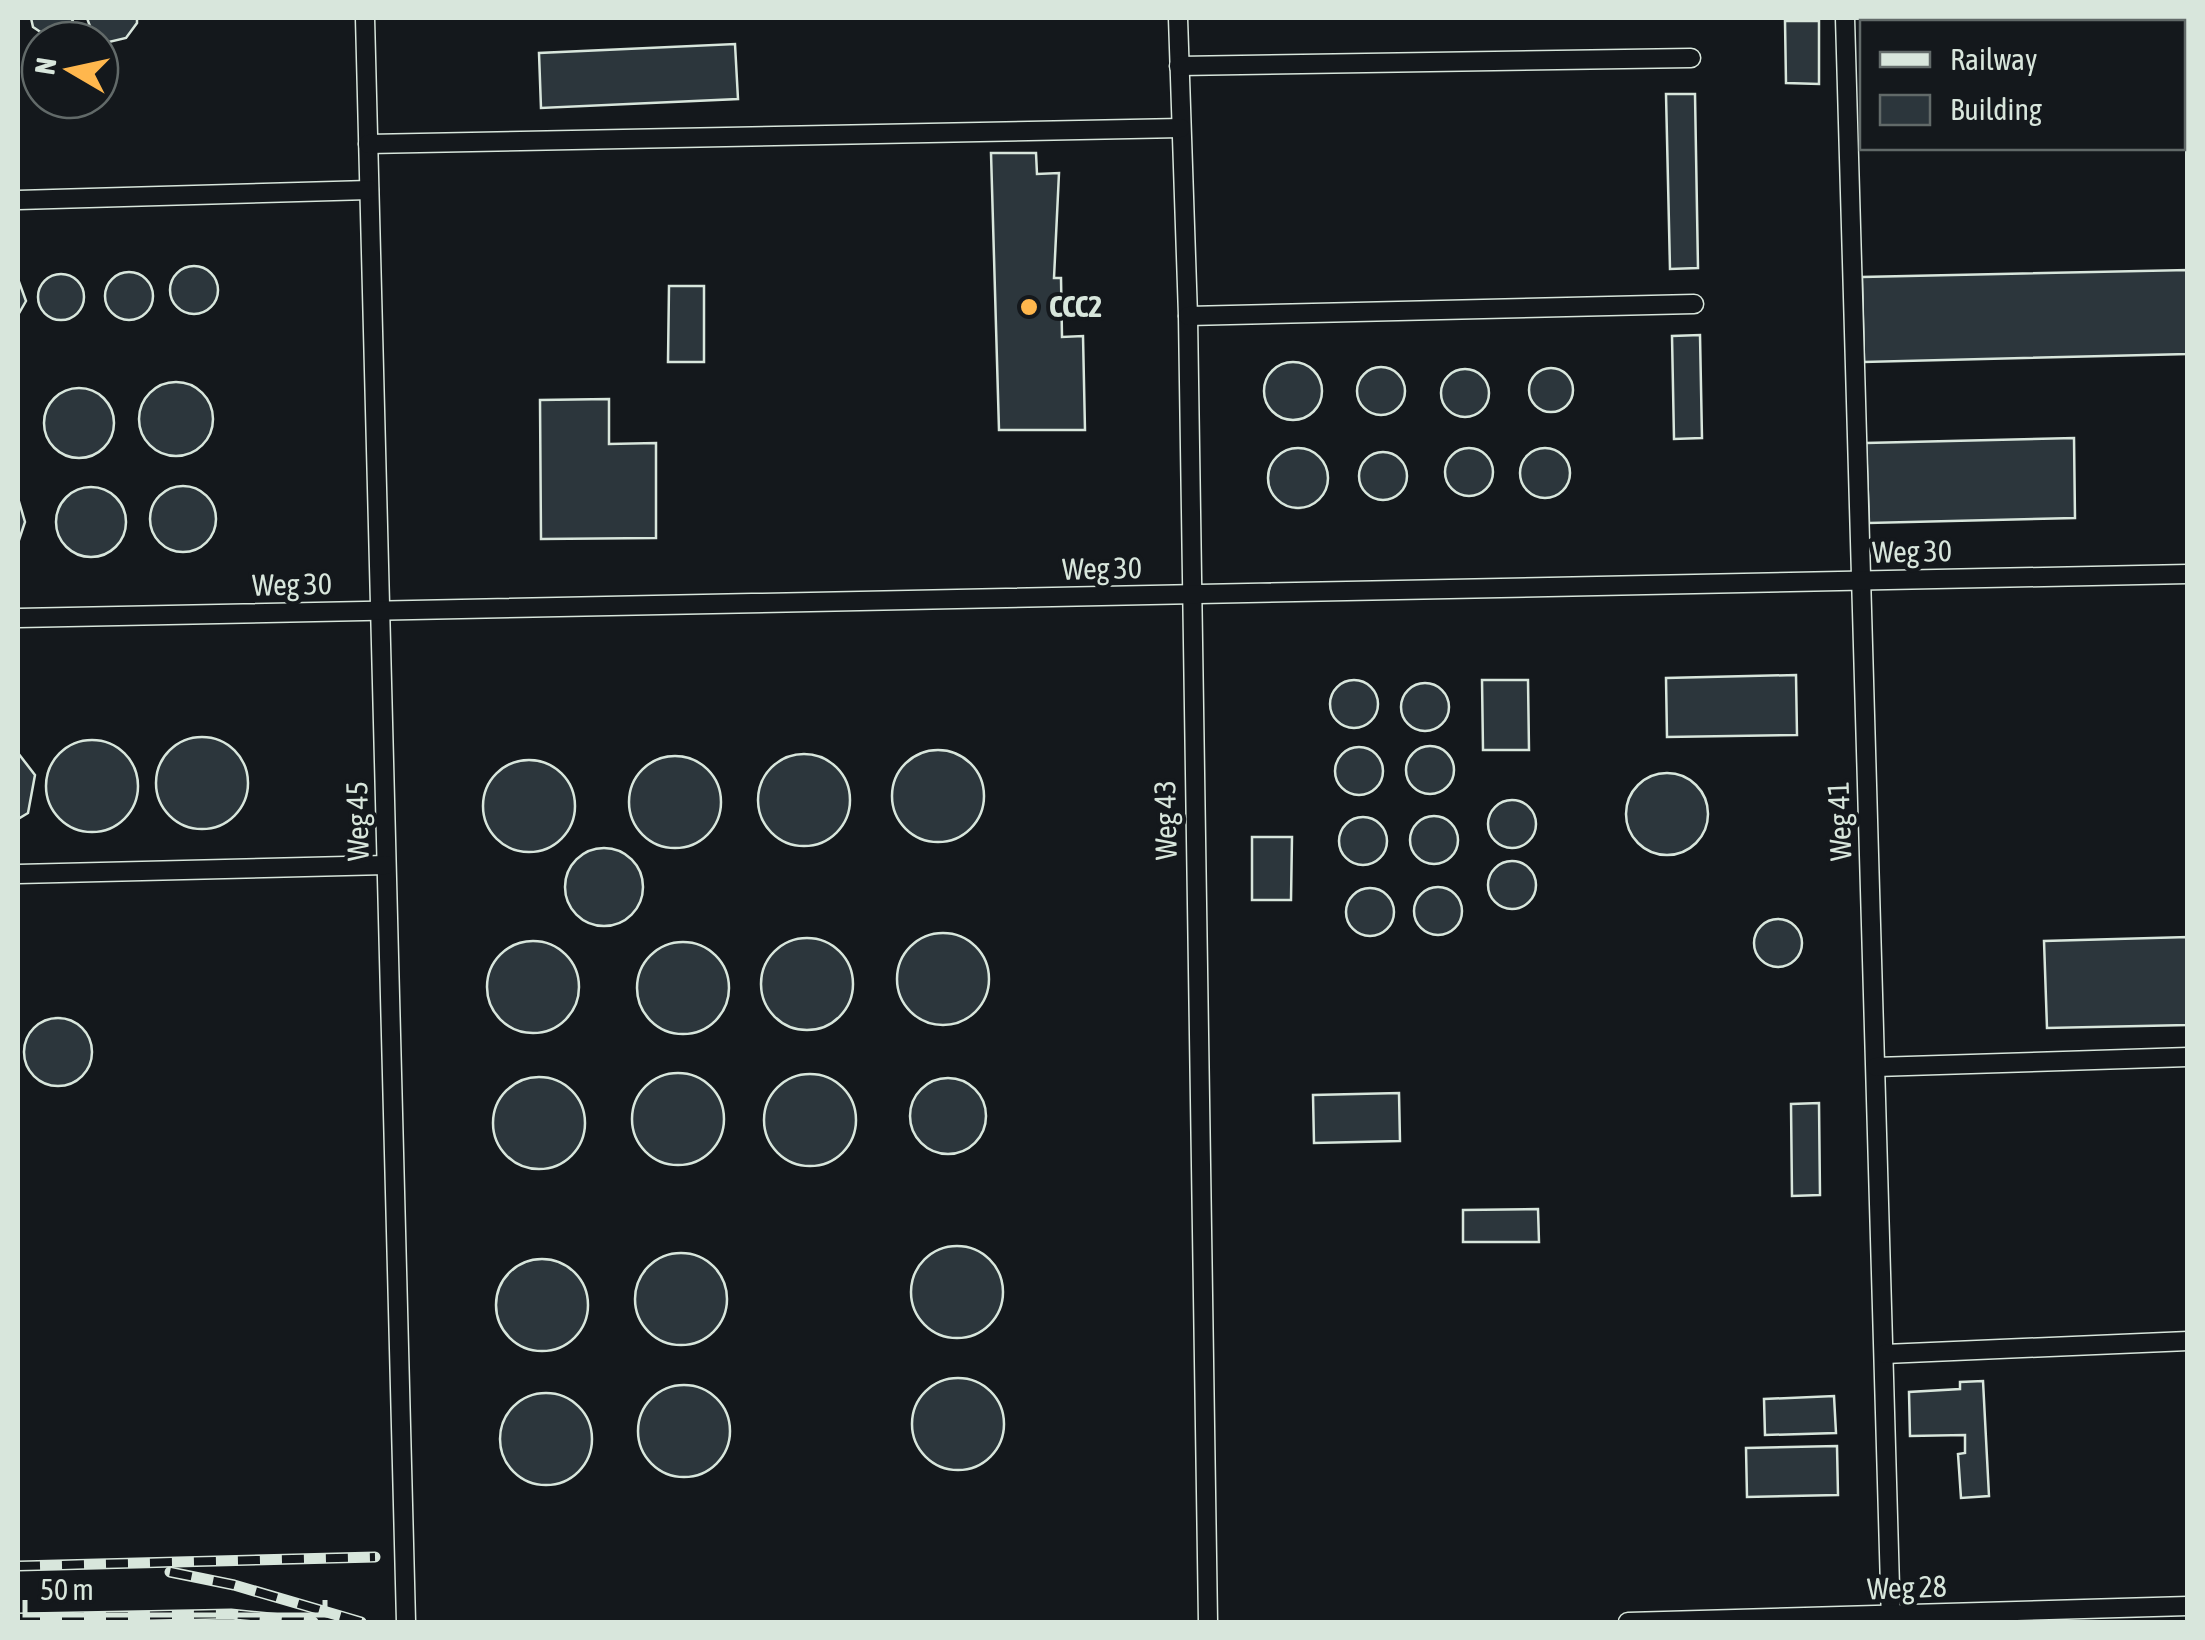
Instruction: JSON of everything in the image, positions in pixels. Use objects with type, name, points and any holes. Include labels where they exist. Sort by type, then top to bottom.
[{"type":"lane","name":"Weg 45","points":[[365,18],[406,1622]]},
{"type":"lane","name":"Weg 43","points":[[1178,18],[1188,316],[1189,594],[1208,1622]]},
{"type":"lane","name":"Weg 41","points":[[1845,18],[1891,1620]]},
{"type":"lane","points":[[1179,66],[1691,58]]},
{"type":"lane","points":[[368,144],[1181,128]]},
{"type":"lane","points":[[18,200],[369,190]]},
{"type":"lane","points":[[1188,316],[1694,304]]},
{"type":"lane","name":"Weg 30","points":[[18,618],[2188,574]]},
{"type":"lane","points":[[18,874],[386,865]]},
{"type":"lane","points":[[1876,1067],[2188,1058]]},
{"type":"lane","points":[[1885,1354],[2188,1342]]},
{"type":"lane","name":"Weg 28","points":[[1628,1622],[1891,1620],[2188,1606]]},
{"type":"building","points":[[31,18],[74,18],[73,20]]},
{"type":"building","points":[[137,18],[137,23],[126,38],[120,39],[120,20],[88,20]]},
{"type":"building","points":[[1992,18],[2098,18],[2054,20]]},
{"type":"building","points":[[1785,21],[1819,21],[1819,84],[1786,83]]},
{"type":"building","points":[[735,44],[738,99],[541,108],[539,53]]},
{"type":"building","points":[[1666,94],[1695,94],[1698,268],[1670,269]]},
{"type":"building","name":"CCC2","points":[[991,153],[1036,153],[1037,174],[1059,173],[1054,278],[1061,278],[1062,337],[1083,336],[1085,430],[999,430]]},
{"type":"building","points":[[194,266],[211,273],[218,290],[211,307],[194,314],[177,307],[170,290],[177,273]]},
{"type":"building","points":[[2188,270],[2188,354],[1864,362],[1862,277]]},
{"type":"building","points":[[129,272],[146,279],[153,296],[146,313],[129,320],[112,313],[105,296],[112,279]]},
{"type":"building","points":[[61,274],[77,281],[84,297],[77,313],[61,320],[45,313],[38,297],[45,281]]},
{"type":"building","points":[[18,279],[26,301],[18,315]]},
{"type":"building","points":[[669,286],[704,286],[704,362],[668,362]]},
{"type":"building","points":[[1700,335],[1702,438],[1674,439],[1672,336]]},
{"type":"building","points":[[1293,362],[1314,370],[1322,391],[1314,412],[1293,420],[1272,412],[1264,391],[1272,370]]},
{"type":"building","points":[[1381,367],[1398,374],[1405,391],[1398,408],[1381,415],[1364,408],[1357,391],[1364,374]]},
{"type":"building","points":[[1551,368],[1566,375],[1573,390],[1566,405],[1551,412],[1536,405],[1529,390],[1536,375]]},
{"type":"building","points":[[1465,369],[1482,376],[1489,393],[1482,410],[1465,417],[1448,410],[1441,393],[1448,376]]},
{"type":"building","points":[[176,382],[202,393],[213,419],[202,445],[176,456],[150,445],[139,419],[150,393]]},
{"type":"building","points":[[79,388],[104,398],[114,423],[104,448],[79,458],[54,448],[44,423],[54,398]]},
{"type":"building","points":[[609,399],[609,444],[656,443],[656,538],[541,539],[540,400]]},
{"type":"building","points":[[2074,438],[2075,518],[1869,523],[1866,443]]},
{"type":"building","points":[[1298,448],[1319,457],[1328,478],[1319,499],[1298,508],[1277,499],[1268,478],[1277,457]]},
{"type":"building","points":[[1469,448],[1486,455],[1493,472],[1486,489],[1469,496],[1452,489],[1445,472],[1452,455]]},
{"type":"building","points":[[1545,448],[1563,455],[1570,473],[1563,491],[1545,498],[1527,491],[1520,473],[1527,455]]},
{"type":"building","points":[[1383,452],[1400,459],[1407,476],[1400,493],[1383,500],[1366,493],[1359,476],[1366,459]]},
{"type":"building","points":[[183,486],[206,496],[216,519],[206,542],[183,552],[160,542],[150,519],[160,496]]},
{"type":"building","points":[[91,487],[116,497],[126,522],[116,547],[91,557],[66,547],[56,522],[66,497]]},
{"type":"building","points":[[18,498],[25,522],[18,543]]},
{"type":"building","points":[[1796,675],[1797,735],[1667,737],[1666,678]]},
{"type":"building","points":[[1354,680],[1371,687],[1378,704],[1371,721],[1354,728],[1337,721],[1330,704],[1337,687]]},
{"type":"building","points":[[1482,680],[1528,680],[1529,750],[1483,750]]},
{"type":"building","points":[[1425,683],[1442,690],[1449,707],[1442,724],[1425,731],[1408,724],[1401,707],[1408,690]]},
{"type":"building","points":[[202,737],[220,741],[234,751],[244,765],[248,783],[244,801],[234,815],[220,825],[202,829],[184,825],[170,815],[160,801],[156,783],[160,765],[170,751],[184,741]]},
{"type":"building","points":[[92,740],[110,744],[124,754],[134,768],[138,786],[134,804],[124,818],[110,828],[92,832],[74,828],[60,818],[50,804],[46,786],[50,768],[60,754],[74,744]]},
{"type":"building","points":[[1430,746],[1447,753],[1454,770],[1447,787],[1430,794],[1413,787],[1406,770],[1413,753]]},
{"type":"building","points":[[1359,747],[1376,754],[1383,771],[1376,788],[1359,795],[1342,788],[1335,771],[1342,754]]},
{"type":"building","points":[[938,750],[956,754],[970,764],[980,778],[984,796],[980,814],[970,828],[956,838],[938,842],[920,838],[906,828],[896,814],[892,796],[896,778],[906,764],[920,754]]},
{"type":"building","points":[[18,753],[35,775],[28,813],[18,819]]},
{"type":"building","points":[[804,754],[822,758],[836,768],[846,782],[850,800],[846,818],[836,832],[822,842],[804,846],[786,842],[772,832],[762,818],[758,800],[762,782],[772,768],[786,758]]},
{"type":"building","points":[[675,756],[693,760],[707,770],[717,784],[721,802],[717,820],[707,834],[693,844],[675,848],[657,844],[643,834],[633,820],[629,802],[633,784],[643,770],[657,760]]},
{"type":"building","points":[[529,760],[547,764],[561,774],[571,788],[575,806],[571,824],[561,838],[547,848],[529,852],[511,848],[497,838],[487,824],[483,806],[487,788],[497,774],[511,764]]},
{"type":"building","points":[[1667,773],[1683,776],[1696,785],[1705,798],[1705,830],[1696,843],[1683,852],[1667,855],[1651,852],[1638,843],[1629,830],[1626,814],[1629,798],[1638,785],[1651,776]]},
{"type":"building","points":[[1512,800],[1529,807],[1536,824],[1529,841],[1512,848],[1495,841],[1488,824],[1495,807]]},
{"type":"building","points":[[1434,816],[1451,823],[1458,840],[1451,857],[1434,864],[1417,857],[1410,840],[1417,823]]},
{"type":"building","points":[[1363,817],[1380,824],[1387,841],[1380,858],[1363,865],[1346,858],[1339,841],[1346,824]]},
{"type":"building","points":[[1252,837],[1292,837],[1291,900],[1252,900]]},
{"type":"building","points":[[596,848],[612,848],[637,865],[643,887],[637,909],[626,920],[612,926],[596,926],[571,909],[565,895],[565,879],[582,854]]},
{"type":"building","points":[[1512,861],[1529,868],[1536,885],[1529,902],[1512,909],[1495,902],[1488,885],[1495,868]]},
{"type":"building","points":[[1438,887],[1455,894],[1462,911],[1455,928],[1438,935],[1421,928],[1414,911],[1421,894]]},
{"type":"building","points":[[1370,888],[1387,895],[1394,912],[1387,929],[1370,936],[1353,929],[1346,912],[1353,895]]},
{"type":"building","points":[[1778,919],[1795,926],[1802,943],[1795,960],[1778,967],[1761,960],[1754,943],[1761,926]]},
{"type":"building","points":[[943,933],[961,937],[975,947],[985,961],[989,979],[985,997],[975,1011],[961,1021],[943,1025],[925,1021],[911,1011],[901,997],[897,979],[901,961],[911,947],[925,937]]},
{"type":"building","points":[[2188,937],[2188,1025],[2047,1028],[2044,941]]},
{"type":"building","points":[[807,938],[833,946],[845,958],[853,984],[845,1010],[833,1022],[807,1030],[781,1022],[769,1010],[761,984],[769,958],[781,946]]},
{"type":"building","points":[[533,941],[551,945],[565,955],[575,969],[579,987],[575,1005],[565,1019],[551,1029],[533,1033],[515,1029],[501,1019],[491,1005],[487,987],[491,969],[501,955],[515,945]]},
{"type":"building","points":[[683,942],[701,946],[715,956],[725,970],[729,988],[725,1006],[715,1020],[701,1030],[683,1034],[665,1030],[651,1020],[641,1006],[637,988],[641,970],[651,956],[665,946]]},
{"type":"building","points":[[58,1018],[82,1028],[92,1052],[82,1076],[58,1086],[34,1076],[24,1052],[34,1028]]},
{"type":"building","points":[[678,1073],[696,1077],[710,1087],[720,1101],[724,1119],[720,1137],[710,1151],[696,1161],[678,1165],[660,1161],[646,1151],[636,1137],[632,1119],[636,1101],[646,1087],[660,1077]]},
{"type":"building","points":[[810,1074],[828,1078],[842,1088],[852,1102],[856,1120],[852,1138],[842,1152],[828,1162],[810,1166],[792,1162],[778,1152],[768,1138],[764,1120],[768,1102],[778,1088],[792,1078]]},
{"type":"building","points":[[539,1077],[557,1081],[571,1091],[581,1105],[585,1123],[581,1141],[571,1155],[557,1165],[539,1169],[521,1165],[507,1155],[497,1141],[493,1123],[497,1105],[507,1091],[521,1081]]},
{"type":"building","points":[[948,1078],[975,1089],[986,1116],[975,1143],[948,1154],[921,1143],[910,1116],[921,1089]]},
{"type":"building","points":[[1399,1093],[1400,1141],[1314,1143],[1313,1095]]},
{"type":"building","points":[[1819,1103],[1820,1195],[1792,1196],[1791,1104]]},
{"type":"building","points":[[1538,1209],[1539,1242],[1463,1242],[1463,1210]]},
{"type":"building","points":[[957,1246],[975,1250],[989,1260],[999,1274],[1003,1292],[999,1310],[989,1324],[975,1334],[957,1338],[939,1334],[925,1324],[915,1310],[911,1292],[915,1274],[925,1260],[939,1250]]},
{"type":"building","points":[[681,1253],[699,1257],[713,1267],[723,1281],[727,1299],[723,1317],[713,1331],[699,1341],[681,1345],[663,1341],[649,1331],[639,1317],[635,1299],[639,1281],[649,1267],[663,1257]]},
{"type":"building","points":[[542,1259],[560,1263],[574,1273],[584,1287],[588,1305],[584,1323],[574,1337],[560,1347],[542,1351],[524,1347],[510,1337],[500,1323],[496,1305],[500,1287],[510,1273],[524,1263]]},
{"type":"building","points":[[958,1378],[976,1382],[990,1392],[1000,1406],[1004,1424],[1000,1442],[990,1456],[976,1466],[958,1470],[940,1466],[926,1456],[916,1442],[912,1424],[916,1406],[926,1392],[940,1382]]},
{"type":"building","points":[[1983,1381],[1989,1496],[1961,1498],[1958,1454],[1965,1453],[1965,1435],[1910,1436],[1909,1392],[1960,1389],[1960,1382]]},
{"type":"building","points":[[684,1385],[702,1389],[716,1399],[726,1413],[730,1431],[726,1449],[716,1463],[702,1473],[684,1477],[666,1473],[652,1463],[642,1449],[638,1431],[642,1413],[652,1399],[666,1389]]},
{"type":"building","points":[[546,1393],[564,1397],[578,1407],[588,1421],[592,1439],[588,1457],[578,1471],[564,1481],[546,1485],[528,1481],[514,1471],[504,1457],[500,1439],[504,1421],[514,1407],[528,1397]]},
{"type":"building","points":[[1834,1396],[1836,1433],[1765,1435],[1764,1399]]},
{"type":"building","points":[[1837,1446],[1838,1495],[1747,1497],[1746,1448]]},
{"type":"railway","points":[[18,1566],[375,1557]]},
{"type":"railway","points":[[170,1572],[234,1585],[361,1622]]},
{"type":"railway","points":[[18,1618],[231,1614],[313,1622]]},
{"type":"place","name":"CCC2","points":[[1029,307]]}]
